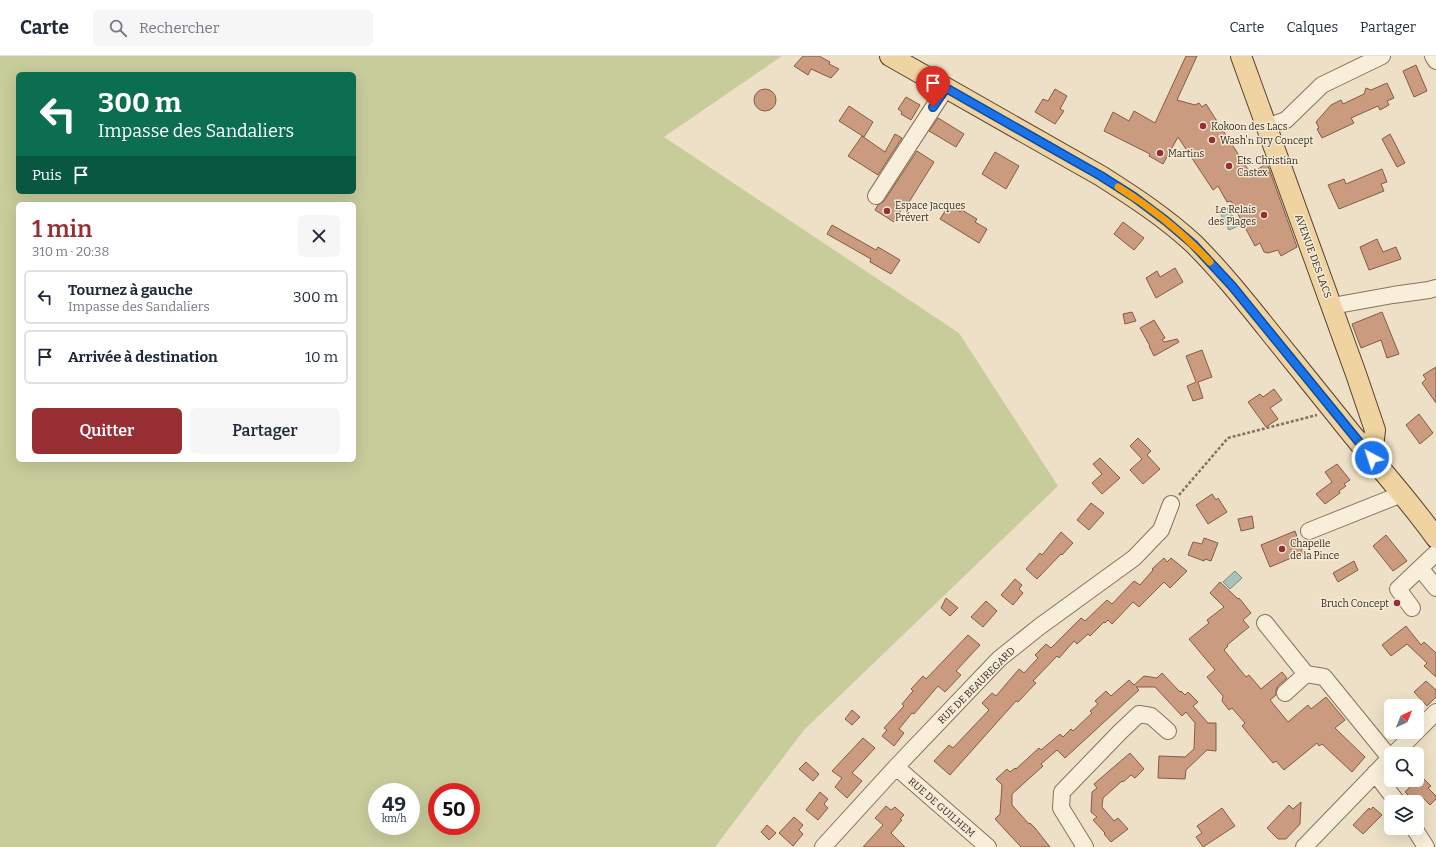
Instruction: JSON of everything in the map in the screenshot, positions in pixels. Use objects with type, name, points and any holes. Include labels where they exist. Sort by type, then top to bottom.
[{"type":"main road","points":[[890,56],[1101,176],[1134,197],[1193,244],[1224,276],[1402,494],[1436,538]]},
{"type":"main road","name":"AVENUE DES LACS","points":[[1241,56],[1376,430],[1372,458]]},
{"type":"street","points":[[1267,127],[1286,120],[1322,85],[1382,56]]},
{"type":"street","points":[[1434,56],[1436,61]]},
{"type":"street","points":[[876,196],[946,88]]},
{"type":"street","points":[[1332,306],[1433,289]]},
{"type":"street","points":[[1309,532],[1402,494]]},
{"type":"street","name":"RUE DE BEAUREGARD","points":[[822,847],[999,659],[1039,627],[1134,558],[1161,530],[1171,504]]},
{"type":"street","points":[[1412,608],[1398,589],[1436,553]]},
{"type":"street","points":[[1420,568],[1436,588]]},
{"type":"street","points":[[1265,623],[1306,674],[1324,677],[1384,749]]},
{"type":"street","points":[[1285,692],[1306,674]]},
{"type":"street","points":[[1424,724],[1436,712]]},
{"type":"street","points":[[1085,847],[1062,808],[1062,792],[1120,732],[1140,714],[1151,716],[1168,731]]},
{"type":"street","points":[[1401,747],[1409,739]]},
{"type":"street","points":[[1304,847],[1384,764]]},
{"type":"street","name":"RUE DE GUILHEM","points":[[896,767],[988,847]]},
{"type":"street","points":[[1375,773],[1391,795]]},
{"type":"street","points":[[1418,835],[1426,847]]},
{"type":"path","points":[[1171,504],[1228,438],[1333,411]]},
{"type":"green space","points":[[0,56],[782,56],[664,137],[959,333],[1058,486],[804,730],[715,847],[0,847]]},
{"type":"water","points":[[1228,208],[1238,226],[1229,230],[1220,213]]},
{"type":"water","points":[[1235,571],[1242,578],[1230,589],[1223,582]]},
{"type":"building","points":[[803,56],[819,56],[830,62],[829,64],[839,69],[831,78],[811,69],[808,75],[794,66]]},
{"type":"building","points":[[1186,56],[1197,56],[1177,100],[1195,105],[1199,103],[1202,107],[1206,104],[1251,174],[1267,163],[1297,247],[1281,256],[1278,250],[1268,253],[1264,252],[1260,243],[1255,246],[1231,201],[1227,202],[1218,186],[1213,190],[1178,137],[1163,164],[1149,156],[1150,154],[1104,131],[1113,112],[1129,121],[1134,111],[1155,123]]},
{"type":"building","points":[[1416,65],[1427,91],[1414,97],[1403,71]]},
{"type":"building","points":[[1387,83],[1394,98],[1387,101],[1389,105],[1380,110],[1378,106],[1351,118],[1354,123],[1322,138],[1317,129],[1319,128],[1316,122],[1331,105],[1341,100],[1343,104],[1364,94],[1366,88],[1371,90]]},
{"type":"building","points":[[765,89],[769,90],[775,96],[775,104],[769,110],[765,111],[761,110],[755,104],[754,100],[755,96],[761,90]]},
{"type":"building","points":[[1055,89],[1067,96],[1060,109],[1064,111],[1055,124],[1035,112],[1043,99],[1048,101]]},
{"type":"building","points":[[906,97],[920,105],[911,120],[901,114],[902,112],[898,109]]},
{"type":"building","points":[[849,106],[873,122],[864,137],[839,121]]},
{"type":"building","points":[[938,118],[964,134],[956,147],[929,131]]},
{"type":"building","points":[[895,134],[902,138],[878,175],[848,156],[862,136],[885,152]]},
{"type":"building","points":[[1390,134],[1405,163],[1397,167],[1382,139]]},
{"type":"building","points":[[917,151],[934,162],[904,210],[902,209],[894,222],[875,210],[878,205],[884,201]]},
{"type":"building","points":[[995,152],[1019,166],[1006,189],[982,174]]},
{"type":"building","points":[[1382,169],[1387,182],[1381,184],[1384,191],[1339,209],[1328,185],[1344,179],[1346,184]]},
{"type":"building","points":[[949,205],[960,212],[962,210],[977,219],[975,222],[987,229],[979,243],[940,219]]},
{"type":"building","points":[[1123,222],[1144,238],[1134,250],[1114,234]]},
{"type":"building","points":[[832,225],[876,250],[878,247],[900,260],[891,274],[870,262],[871,259],[827,234]]},
{"type":"building","points":[[1377,239],[1383,252],[1396,247],[1401,259],[1369,270],[1360,247]]},
{"type":"building","points":[[1175,268],[1183,282],[1156,298],[1146,278],[1157,271],[1160,277]]},
{"type":"building","points":[[1132,312],[1136,321],[1125,324],[1123,314]]},
{"type":"building","points":[[1382,312],[1399,354],[1387,358],[1381,340],[1361,348],[1352,324]]},
{"type":"building","points":[[1154,320],[1165,338],[1162,340],[1164,342],[1177,339],[1179,342],[1154,356],[1140,328]]},
{"type":"building","points":[[1202,350],[1212,377],[1198,382],[1203,398],[1193,401],[1187,386],[1196,382],[1186,356]]},
{"type":"building","points":[[1436,367],[1436,403],[1422,383],[1426,379],[1423,375]]},
{"type":"building","points":[[1274,389],[1282,400],[1270,408],[1278,419],[1266,427],[1248,402],[1260,394],[1263,397]]},
{"type":"building","points":[[1419,414],[1433,433],[1420,444],[1406,425]]},
{"type":"building","points":[[1138,438],[1151,451],[1147,455],[1160,469],[1143,484],[1130,470],[1142,459],[1130,446]]},
{"type":"building","points":[[1100,458],[1120,478],[1102,494],[1092,483],[1102,474],[1093,464]]},
{"type":"building","points":[[1337,464],[1350,480],[1344,484],[1346,486],[1339,491],[1340,493],[1325,504],[1316,494],[1332,482],[1325,472]]},
{"type":"building","points":[[1212,494],[1216,500],[1218,498],[1227,512],[1208,524],[1196,505]]},
{"type":"building","points":[[1091,503],[1104,513],[1089,530],[1077,520]]},
{"type":"building","points":[[1252,516],[1254,528],[1241,531],[1238,519]]},
{"type":"building","name":"Chapelle de la Pince","points":[[1295,531],[1303,553],[1270,567],[1261,545]]},
{"type":"building","points":[[1061,532],[1073,543],[1037,579],[1026,569],[1040,553],[1042,555]]},
{"type":"building","points":[[1386,535],[1407,561],[1393,571],[1373,546]]},
{"type":"building","points":[[1204,538],[1218,543],[1211,561],[1205,559],[1204,561],[1188,555],[1193,542],[1202,544]]},
{"type":"building","points":[[1164,558],[1167,562],[1171,558],[1187,571],[1170,588],[1164,582],[1139,607],[1133,602],[1112,624],[1108,620],[1090,636],[1088,634],[1077,644],[1074,641],[1059,658],[1057,656],[1033,681],[1036,683],[1018,702],[1016,701],[950,775],[934,761],[949,745],[953,748],[989,710],[982,703],[992,693],[996,696],[1019,669],[1024,673],[1038,658],[1035,655],[1046,644],[1051,648],[1081,618],[1085,621],[1107,600],[1112,604],[1134,581],[1140,585],[1153,570],[1152,569]]},
{"type":"building","points":[[1354,561],[1358,570],[1338,582],[1333,573]]},
{"type":"building","points":[[1015,579],[1022,585],[1019,589],[1023,593],[1013,605],[1001,595]]},
{"type":"building","points":[[1220,582],[1238,599],[1239,598],[1251,613],[1243,620],[1249,627],[1227,645],[1228,646],[1224,650],[1246,677],[1249,675],[1261,689],[1282,672],[1287,678],[1278,686],[1276,695],[1270,700],[1288,722],[1308,705],[1311,709],[1326,697],[1345,720],[1335,728],[1365,757],[1352,772],[1322,744],[1319,746],[1317,743],[1284,770],[1276,761],[1273,763],[1242,726],[1245,723],[1232,708],[1229,710],[1222,701],[1223,696],[1207,677],[1215,670],[1189,639],[1209,623],[1207,620],[1224,607],[1210,593]]},
{"type":"building","points":[[946,598],[958,608],[950,616],[941,608]]},
{"type":"building","points":[[986,601],[997,611],[983,627],[971,617]]},
{"type":"building","points":[[1406,626],[1421,645],[1424,642],[1436,653],[1436,677],[1424,666],[1427,663],[1407,644],[1391,656],[1382,645]]},
{"type":"building","points":[[968,635],[980,645],[956,671],[961,675],[945,692],[938,686],[914,714],[912,713],[899,729],[904,733],[894,746],[882,736],[887,730],[884,728],[904,706],[902,704],[913,691],[911,689],[923,676],[926,679]]},
{"type":"building","points":[[1162,673],[1180,692],[1181,691],[1185,695],[1188,692],[1198,702],[1193,706],[1208,723],[1216,723],[1216,751],[1207,750],[1186,770],[1185,779],[1158,778],[1159,756],[1185,757],[1194,749],[1195,723],[1186,712],[1182,716],[1155,687],[1136,687],[1139,690],[1065,758],[1057,750],[1041,764],[1043,766],[1012,794],[1012,805],[1029,824],[1030,823],[1035,828],[1050,847],[1021,847],[995,819],[1000,814],[1002,785],[996,779],[1007,769],[1010,772],[1015,768],[1016,769],[1039,748],[1041,750],[1060,734],[1063,737],[1071,729],[1073,731],[1092,713],[1090,711],[1098,704],[1095,701],[1106,691],[1111,696],[1129,680],[1134,685],[1144,676],[1157,678]]},
{"type":"building","points":[[1426,681],[1436,690],[1436,697],[1427,706],[1424,703],[1424,699],[1420,699],[1414,692]]},
{"type":"building","points":[[852,710],[860,717],[852,725],[845,719]]},
{"type":"building","points":[[863,738],[875,748],[852,773],[862,781],[847,798],[835,787],[842,778],[832,771]]},
{"type":"building","points":[[1130,753],[1144,769],[1135,778],[1131,775],[1123,782],[1122,781],[1103,798],[1102,807],[1114,821],[1118,818],[1128,829],[1111,842],[1093,820],[1097,817],[1091,812],[1092,792],[1097,788],[1094,784]]},
{"type":"building","points":[[806,762],[819,774],[813,781],[799,769]]},
{"type":"building","points":[[1424,779],[1431,786],[1428,788],[1436,796],[1436,799],[1430,805],[1424,799],[1424,795],[1408,795],[1405,792],[1410,787],[1424,787]]},
{"type":"building","points":[[820,792],[828,799],[824,804],[828,808],[818,820],[806,810]]},
{"type":"building","points":[[1301,802],[1300,824],[1286,839],[1278,839],[1267,828],[1289,805],[1293,809]]},
{"type":"building","points":[[886,806],[891,810],[895,807],[904,815],[900,819],[902,820],[891,833],[905,847],[863,847],[883,825],[875,818]]},
{"type":"building","points":[[1373,807],[1382,815],[1363,834],[1353,825],[1369,808],[1370,810]]},
{"type":"building","points":[[1222,808],[1235,826],[1203,847],[1196,837],[1202,833],[1197,826]]},
{"type":"building","points":[[794,817],[803,825],[799,830],[803,834],[793,846],[779,833]]},
{"type":"building","points":[[767,825],[776,833],[769,840],[761,832]]},
{"type":"slow traffic","points":[[1118,187],[1166,221],[1193,244],[1210,262]]},
{"type":"place","name":"Kokoon des Lacs","points":[[1203,126]]},
{"type":"place","name":"Wash'n Dry Concept","points":[[1212,140]]},
{"type":"place","name":"Martins","points":[[1160,153]]},
{"type":"place","name":"Ets. Christian Castex","points":[[1229,166]]},
{"type":"place","name":"Espace Jacques Prévert","points":[[887,211]]},
{"type":"place","name":"Le Relais des Plages","points":[[1264,215]]},
{"type":"place","name":"Chapelle de la Pince","points":[[1282,549]]},
{"type":"place","name":"Bruch Concept","points":[[1397,603]]},
{"type":"route","points":[[933,107],[946,88],[1101,176],[1134,197],[1166,221],[1193,244],[1224,276],[1372,458]]}]
